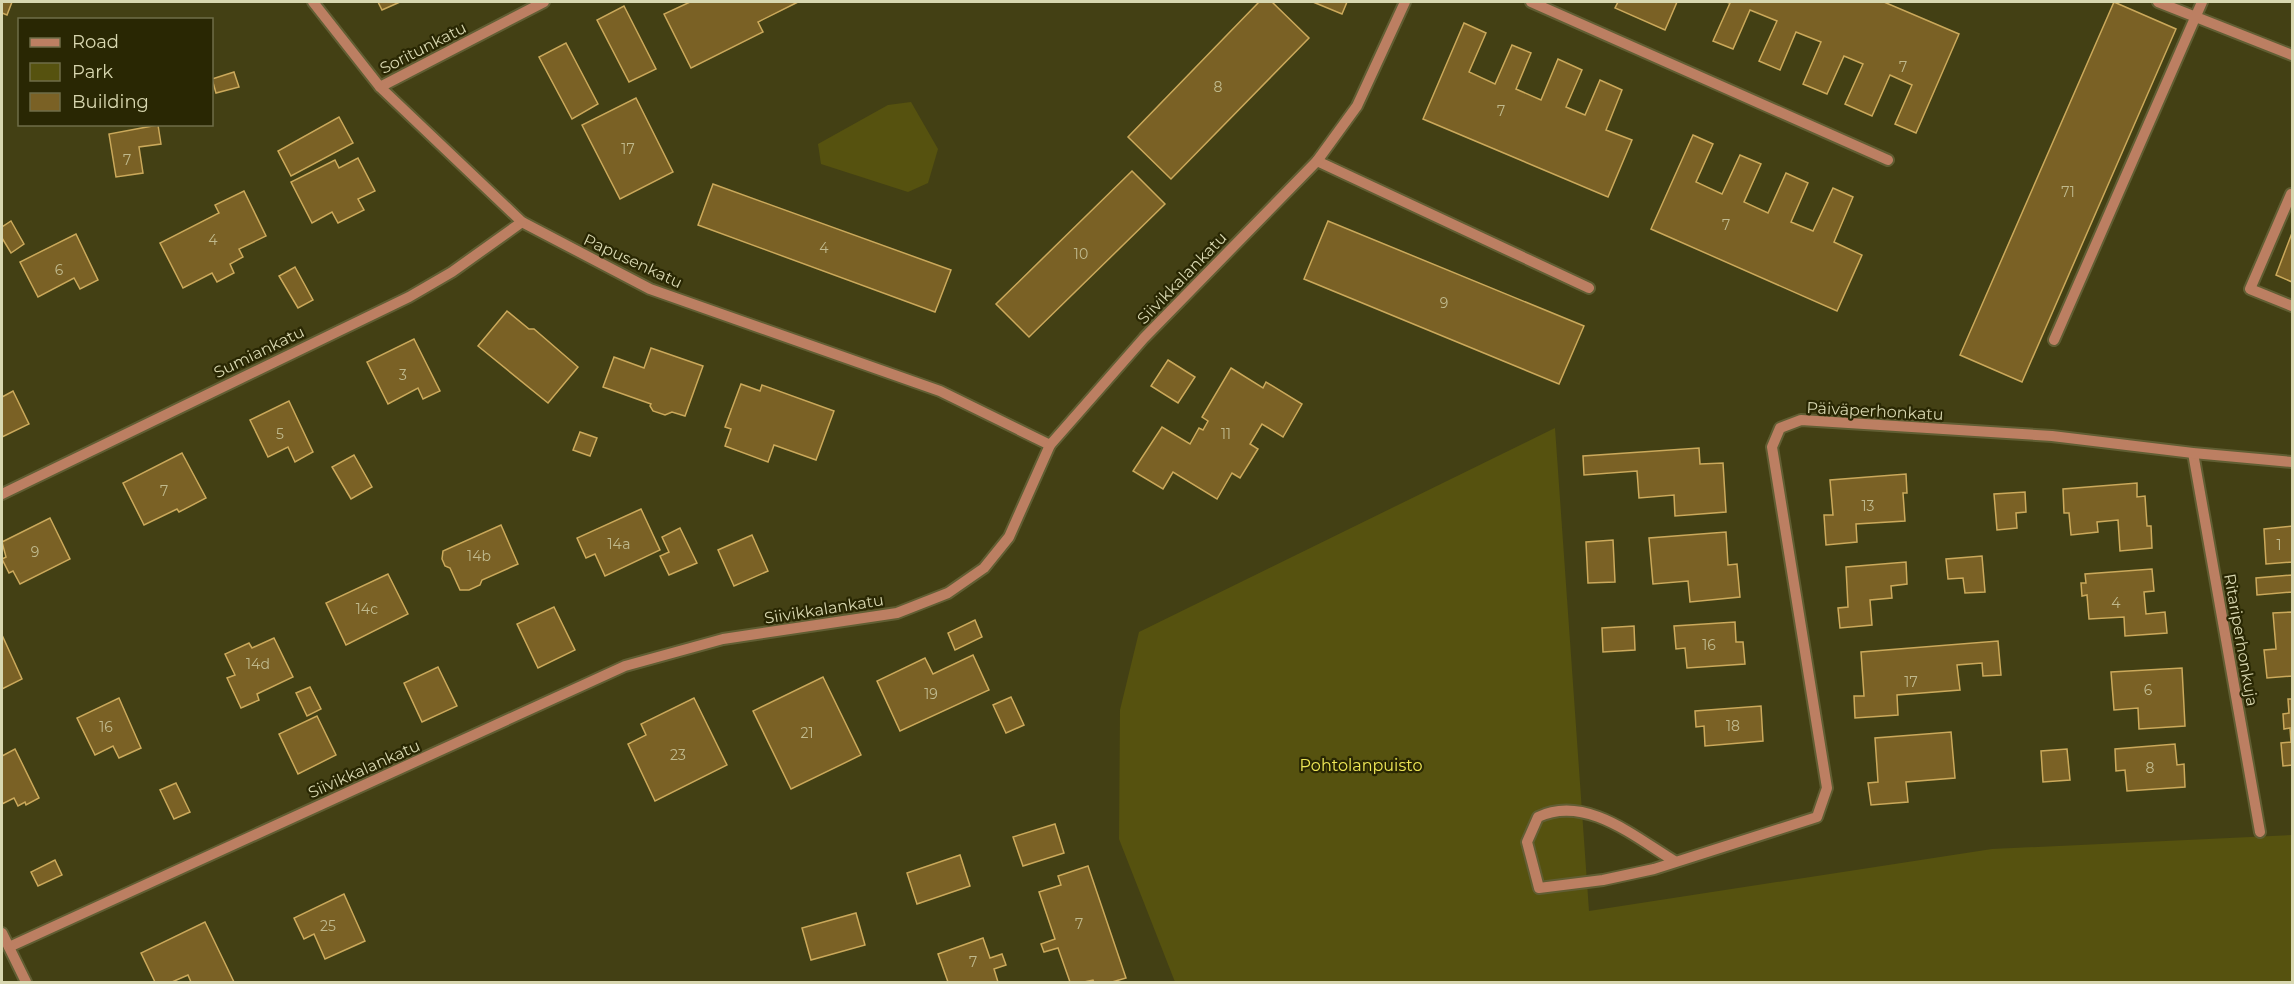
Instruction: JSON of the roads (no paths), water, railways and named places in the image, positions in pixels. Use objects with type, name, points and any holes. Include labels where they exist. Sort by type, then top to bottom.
[{"type":"street","name":"Papusenkatu","points":[[313,2],[380,87],[522,222],[650,289],[940,391],[1050,445]]},
{"type":"street","name":"Soritunkatu","points":[[380,87],[544,2]]},
{"type":"street","name":"Siivikkalankatu","points":[[9,947],[625,666],[723,639],[897,613],[948,593],[984,568],[1010,537],[1050,445],[1144,338],[1317,161],[1358,106],[1405,2]]},
{"type":"street","points":[[1531,2],[1888,160]]},
{"type":"street","points":[[2158,2],[2292,55]]},
{"type":"street","points":[[2054,340],[2202,2]]},
{"type":"street","points":[[1317,161],[1589,288]]},
{"type":"street","points":[[2292,195],[2250,289],[2292,306]]},
{"type":"street","name":"Sumiankatu","points":[[2,494],[409,297],[452,272],[522,222]]},
{"type":"street","name":"Päiväperhonkatu","points":[[1676,862],[1817,817],[1827,788],[1772,447],[1780,428],[1801,420],[2052,436],[2292,462]]},
{"type":"street","name":"Ritariperhonkuja","points":[[2193,453],[2260,832]]},
{"type":"street","points":[[1553,810],[1574,811],[1599,816],[1676,862],[1603,880],[1539,888],[1527,842],[1538,818],[1553,810]]},
{"type":"street","points":[[2,933],[26,982]]},
{"type":"park label","name":"Pohtolanpuisto","points":[[1361,765]]}]
